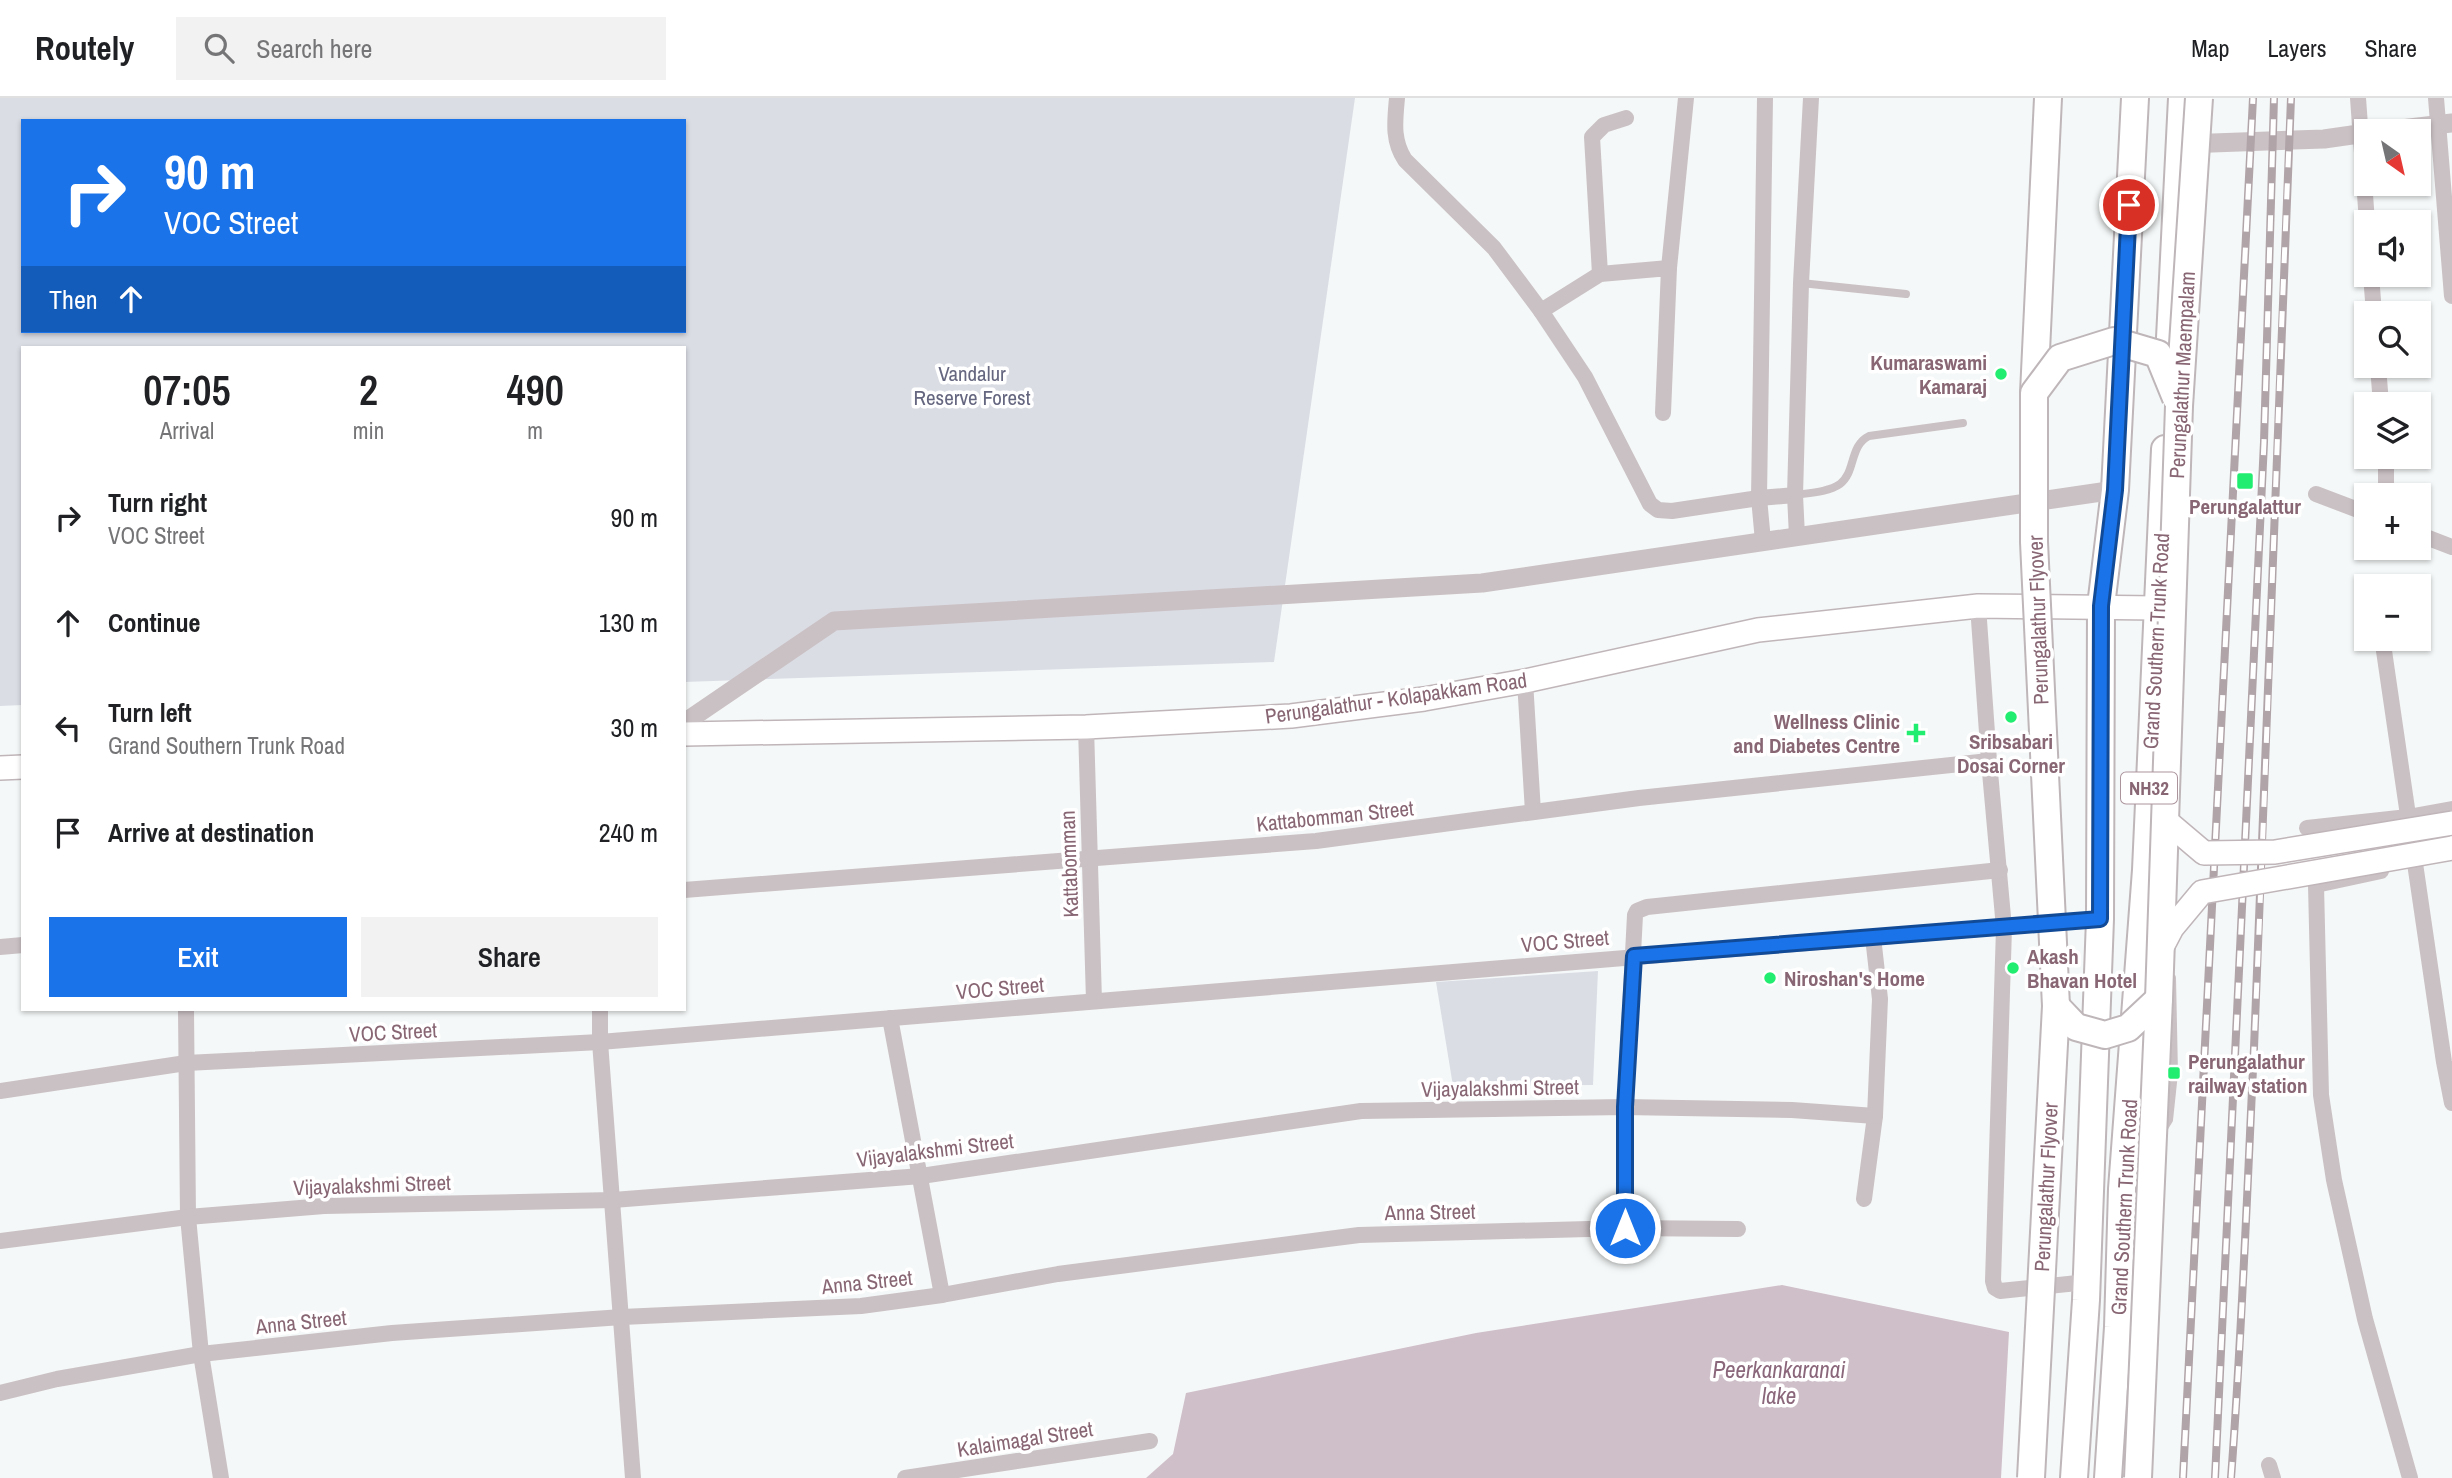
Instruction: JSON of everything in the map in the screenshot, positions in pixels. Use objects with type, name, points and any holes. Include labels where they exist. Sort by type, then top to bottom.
[{"type":"highway","name":"Perungalathur Flyover","points":[[2031,1478],[2056,1006],[2034,542],[2034,393],[2048,98]]},
{"type":"highway","name":"Grand Southern Trunk Road","points":[[2074,1478],[2087,1282],[2100,919],[2101,606],[2115,490],[2135,98]]},
{"type":"highway","name":"Grand Southern Trunk Road","points":[[2108,1478],[2146,870],[2182,98]]},
{"type":"highway","name":"Perungalathur Maempalam","points":[[2138,1478],[2159,999],[2167,957],[2165,820],[2179,406],[2199,98]]},
{"type":"highway","points":[[2034,393],[2060,358],[2114,341],[2158,354],[2179,406]]},
{"type":"highway","points":[[2056,1006],[2076,1027],[2105,1035],[2128,1028],[2159,999]]},
{"type":"main road","name":"Perungalathur - Kolapakkam Road","points":[[686,734],[1086,727],[1291,716],[1424,699],[1525,681],[1758,630],[1978,606],[2157,608]]},
{"type":"main road","points":[[0,768],[21,767]]},
{"type":"main road","points":[[2165,820],[2204,853],[2274,852],[2452,822]]},
{"type":"main road","name":"Perungalathur Maempalam","points":[[2167,957],[2172,928],[2202,892],[2452,848]]},
{"type":"street","points":[[1397,98],[1395,136],[1405,160],[1494,248],[1541,311],[1585,377],[1643,493],[1653,507],[1672,511],[1795,495]]},
{"type":"street","points":[[1663,413],[1669,268],[1686,98]]},
{"type":"street","points":[[1763,541],[1759,498],[1765,98]]},
{"type":"street","points":[[1797,536],[1795,495],[1801,283],[1811,98]]},
{"type":"street","points":[[2358,98],[2361,119]]},
{"type":"street","points":[[2436,98],[2445,124],[2452,296]]},
{"type":"street","points":[[1600,274],[1592,137],[1604,124],[1626,118]]},
{"type":"street","points":[[2180,144],[2324,139],[2354,135]]},
{"type":"street","points":[[1541,311],[1600,274],[1669,268]]},
{"type":"street","points":[[686,722],[834,621],[1482,583],[2115,490]]},
{"type":"street","points":[[2316,494],[2354,508]]},
{"type":"street","points":[[2431,539],[2452,547]]},
{"type":"street","points":[[1978,606],[2004,928],[1993,1281],[2000,1291],[2087,1282]]},
{"type":"street","points":[[2384,651],[2415,864],[2448,1061],[2452,1103]]},
{"type":"street","points":[[1525,681],[1533,812]]},
{"type":"street","name":"Kattabomman","points":[[1086,727],[1094,1001]]},
{"type":"street","name":"Kattabomman Street","points":[[686,890],[1316,841],[1639,798],[1989,761]]},
{"type":"street","points":[[2307,828],[2408,817],[2452,809]]},
{"type":"street","points":[[2410,1478],[2365,1318],[2334,1180],[2321,1095],[2316,885],[2452,856]]},
{"type":"street","points":[[1625,1228],[1625,1107],[1637,911],[1647,907],[2000,870]]},
{"type":"street","name":"VOC Street","points":[[0,1091],[186,1063],[600,1042],[2100,919]]},
{"type":"street","points":[[1864,1199],[1875,1116],[1880,999],[1873,937]]},
{"type":"street","points":[[0,947],[21,945]]},
{"type":"street","points":[[186,1011],[188,1217],[201,1354],[221,1478]]},
{"type":"street","points":[[600,1011],[600,1042],[614,1199],[633,1478]]},
{"type":"street","points":[[890,1018],[942,1295]]},
{"type":"street","name":"Vijayalakshmi Street","points":[[0,1241],[188,1217],[324,1206],[614,1199],[921,1176],[1362,1111],[1625,1107],[1792,1110],[1875,1116]]},
{"type":"street","name":"Anna Street","points":[[0,1392],[57,1379],[201,1354],[392,1333],[622,1317],[861,1306],[942,1295],[1058,1274],[1359,1235],[1625,1228],[1738,1229]]},
{"type":"street","name":"Kalaimagal Street","points":[[905,1478],[1150,1441]]},
{"type":"lane","points":[[1801,283],[1906,294]]},
{"type":"lane","points":[[1795,495],[1832,488],[1843,481],[1858,445],[1869,436],[1962,423]]},
{"type":"lane","points":[[2146,870],[2167,957],[2174,1073],[2169,1120],[2146,1155]]},
{"type":"green space","name":"Vandalur Reserve Forest","points":[[0,98],[1355,98],[1274,662],[686,682],[686,346],[21,346],[21,705],[0,706]]},
{"type":"green space","points":[[1598,971],[1593,1085],[1453,1086],[1436,982]]},
{"type":"water","name":"Peerkankaranai lake","points":[[1782,1285],[2009,1332],[2001,1478],[1146,1478],[1173,1454],[1186,1393],[1476,1333]]},
{"type":"railway","points":[[2183,1478],[2253,98]]},
{"type":"railway","points":[[2215,1478],[2264,442],[2274,98]]},
{"type":"railway","points":[[2231,1478],[2254,1048],[2291,98]]},
{"type":"place","name":"Kumaraswami Kamaraj","points":[[2001,374]]},
{"type":"place","name":"Perungalattur","points":[[2245,481]]},
{"type":"place","name":"Sribsabari Dosai Corner","points":[[2011,717]]},
{"type":"place","name":"Wellness Clinic and Diabetes Centre","points":[[1916,733]]},
{"type":"place","name":"Akash Bhavan Hotel","points":[[2013,968]]},
{"type":"place","name":"Niroshan's Home","points":[[1770,978]]},
{"type":"place","name":"Perungalathur railway station","points":[[2174,1073]]},
{"type":"route","points":[[1625,1228],[1625,1107],[1634,956],[2100,919],[2101,606],[2115,490],[2129,205]]}]
